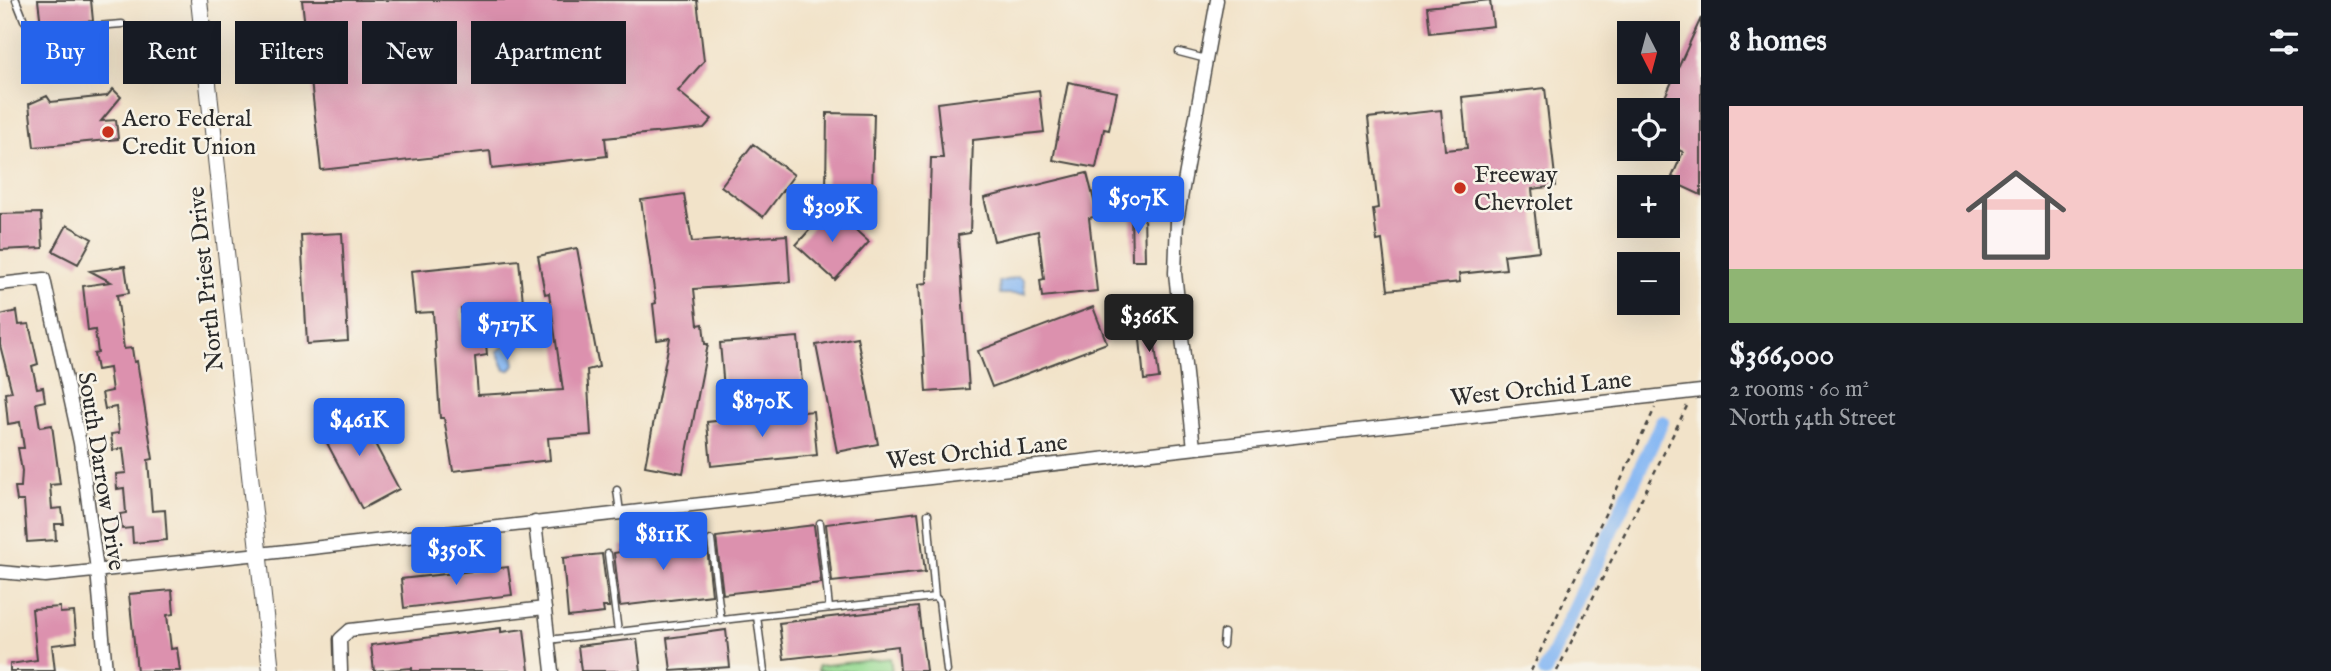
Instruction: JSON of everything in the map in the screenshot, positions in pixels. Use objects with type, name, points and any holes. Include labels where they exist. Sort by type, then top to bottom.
[{"type":"main road","name":"North Priest Drive","points":[[198,0],[271,671]]},
{"type":"street","points":[[1194,448],[1175,272],[1178,207],[1217,0]]},
{"type":"street","name":"South Darrow Drive","points":[[0,284],[44,279],[80,443],[97,570],[106,671]]},
{"type":"street","name":"West Orchid Lane","points":[[0,572],[45,576],[258,554],[1698,392]]},
{"type":"street","points":[[535,522],[552,671]]},
{"type":"street","points":[[341,671],[340,639],[350,629],[545,608]]},
{"type":"lane","points":[[16,0],[24,20],[33,31],[122,24]]},
{"type":"lane","points":[[1179,52],[1206,59]]},
{"type":"lane","points":[[617,490],[620,512]]},
{"type":"lane","points":[[928,514],[935,597],[939,601],[947,671]]},
{"type":"lane","points":[[820,523],[829,608]]},
{"type":"lane","points":[[711,540],[721,621]]},
{"type":"lane","points":[[608,554],[618,632]]},
{"type":"lane","points":[[548,640],[935,597]]},
{"type":"lane","points":[[757,617],[764,671]]},
{"type":"lane","points":[[1223,645],[1224,633]]},
{"type":"path","points":[[1557,671],[1698,392]]},
{"type":"path","points":[[1531,671],[1661,396]]},
{"type":"green space","points":[[890,658],[892,671],[818,671],[818,666]]},
{"type":"water","points":[[1018,277],[1023,280],[1025,294],[1000,294],[999,282]]},
{"type":"water","points":[[516,338],[520,344],[513,355],[515,364],[510,370],[505,370],[497,351]]},
{"type":"building","points":[[38,0],[91,0],[93,21],[41,21]]},
{"type":"building","points":[[302,0],[697,0],[704,61],[678,91],[712,119],[704,128],[605,138],[607,156],[492,169],[490,151],[321,170],[311,84],[348,84],[348,21],[304,21]]},
{"type":"building","points":[[1490,0],[1493,26],[1430,33],[1427,7]]},
{"type":"building","points":[[1701,18],[1701,195],[1680,185],[1680,175],[1673,175],[1683,152],[1680,151],[1680,98],[1664,98],[1671,84],[1680,84],[1680,64]]},
{"type":"building","points":[[1068,82],[1117,92],[1109,130],[1104,129],[1096,168],[1053,160]]},
{"type":"building","name":"Freeway Chevrolet","points":[[1545,88],[1556,186],[1532,189],[1539,251],[1504,255],[1506,269],[1459,274],[1460,282],[1388,290],[1382,240],[1377,241],[1373,209],[1378,208],[1368,118],[1441,110],[1445,150],[1467,148],[1462,97]]},
{"type":"building","points":[[113,89],[121,97],[101,121],[116,120],[118,139],[34,147],[29,104],[47,96],[51,102],[107,96]]},
{"type":"building","points":[[1039,90],[1044,132],[973,140],[970,233],[958,235],[969,389],[926,392],[919,284],[927,283],[931,158],[943,158],[937,103]]},
{"type":"building","points":[[827,113],[874,114],[872,193],[826,192]]},
{"type":"building","points":[[753,144],[794,175],[763,217],[721,186]]},
{"type":"building","points":[[1087,173],[1098,216],[1089,218],[1097,291],[1042,297],[1040,280],[1044,279],[1038,231],[994,241],[984,198]]},
{"type":"building","points":[[684,194],[692,242],[787,235],[790,282],[694,289],[698,325],[703,324],[705,344],[708,344],[683,473],[645,466],[670,338],[657,340],[653,304],[656,303],[641,200]]},
{"type":"building","points":[[830,207],[869,242],[835,280],[796,245]]},
{"type":"building","points":[[1131,212],[1144,212],[1145,260],[1132,260]]},
{"type":"building","points":[[41,213],[43,248],[0,250],[0,214]]},
{"type":"building","points":[[67,225],[92,239],[78,264],[53,251]]},
{"type":"building","points":[[342,233],[348,341],[307,344],[301,235]]},
{"type":"building","points":[[577,248],[599,367],[587,370],[591,435],[548,438],[550,460],[453,471],[444,418],[440,418],[433,312],[415,313],[411,271],[519,260],[523,302],[461,309],[463,334],[485,332],[487,355],[475,357],[478,395],[563,390],[549,293],[545,294],[538,256]]},
{"type":"building","points":[[125,266],[129,293],[117,295],[124,349],[132,348],[134,362],[137,361],[153,459],[148,460],[152,511],[165,510],[167,540],[133,543],[132,528],[122,529],[120,514],[126,513],[124,488],[117,489],[116,474],[126,473],[123,448],[113,450],[111,434],[119,433],[116,407],[105,409],[102,393],[112,391],[109,368],[97,370],[94,354],[98,353],[95,330],[88,331],[83,286],[111,282],[90,271]]},
{"type":"building","points":[[1093,307],[1107,343],[992,387],[978,351]]},
{"type":"building","points":[[17,311],[19,325],[29,324],[38,364],[32,366],[37,388],[43,387],[45,401],[36,403],[40,427],[52,425],[60,484],[50,485],[52,509],[62,508],[64,524],[55,524],[56,540],[27,542],[24,501],[17,501],[15,487],[21,487],[22,471],[18,448],[24,448],[20,422],[8,424],[5,393],[12,392],[0,345],[0,315]]},
{"type":"building","points":[[1153,328],[1159,378],[1144,380],[1139,329]]},
{"type":"building","points":[[798,337],[802,383],[724,389],[720,343]]},
{"type":"building","points":[[857,337],[878,444],[837,452],[816,345]]},
{"type":"building","points":[[356,408],[399,489],[362,509],[319,428]]},
{"type":"building","points":[[813,411],[817,455],[711,466],[707,422]]},
{"type":"building","points":[[918,512],[925,572],[832,582],[826,524]]},
{"type":"building","points":[[814,525],[821,583],[723,594],[716,537]]},
{"type":"building","points":[[706,538],[712,595],[620,606],[614,553],[620,552],[619,546]]},
{"type":"building","points":[[602,554],[609,607],[603,607],[604,613],[568,617],[563,558]]},
{"type":"building","points":[[508,567],[512,595],[404,608],[401,579]]},
{"type":"building","points":[[172,590],[174,614],[167,615],[171,649],[177,648],[180,671],[137,671],[129,594]]},
{"type":"building","points":[[60,607],[60,613],[74,612],[77,642],[52,645],[55,671],[10,671],[10,664],[37,660],[32,609]]},
{"type":"building","points":[[918,607],[926,671],[900,671],[898,646],[784,659],[779,623]]},
{"type":"building","points":[[501,628],[501,632],[524,629],[529,671],[412,671],[412,668],[374,671],[371,645]]},
{"type":"building","points":[[726,630],[730,667],[671,671],[667,638]]},
{"type":"building","points":[[637,639],[641,671],[581,671],[578,646]]},
{"type":"waterway","points":[[1545,671],[1662,422]]},
{"type":"place","name":"Aero Federal Credit Union","points":[[108,132]]},
{"type":"place","name":"Freeway Chevrolet","points":[[1460,188]]}]
